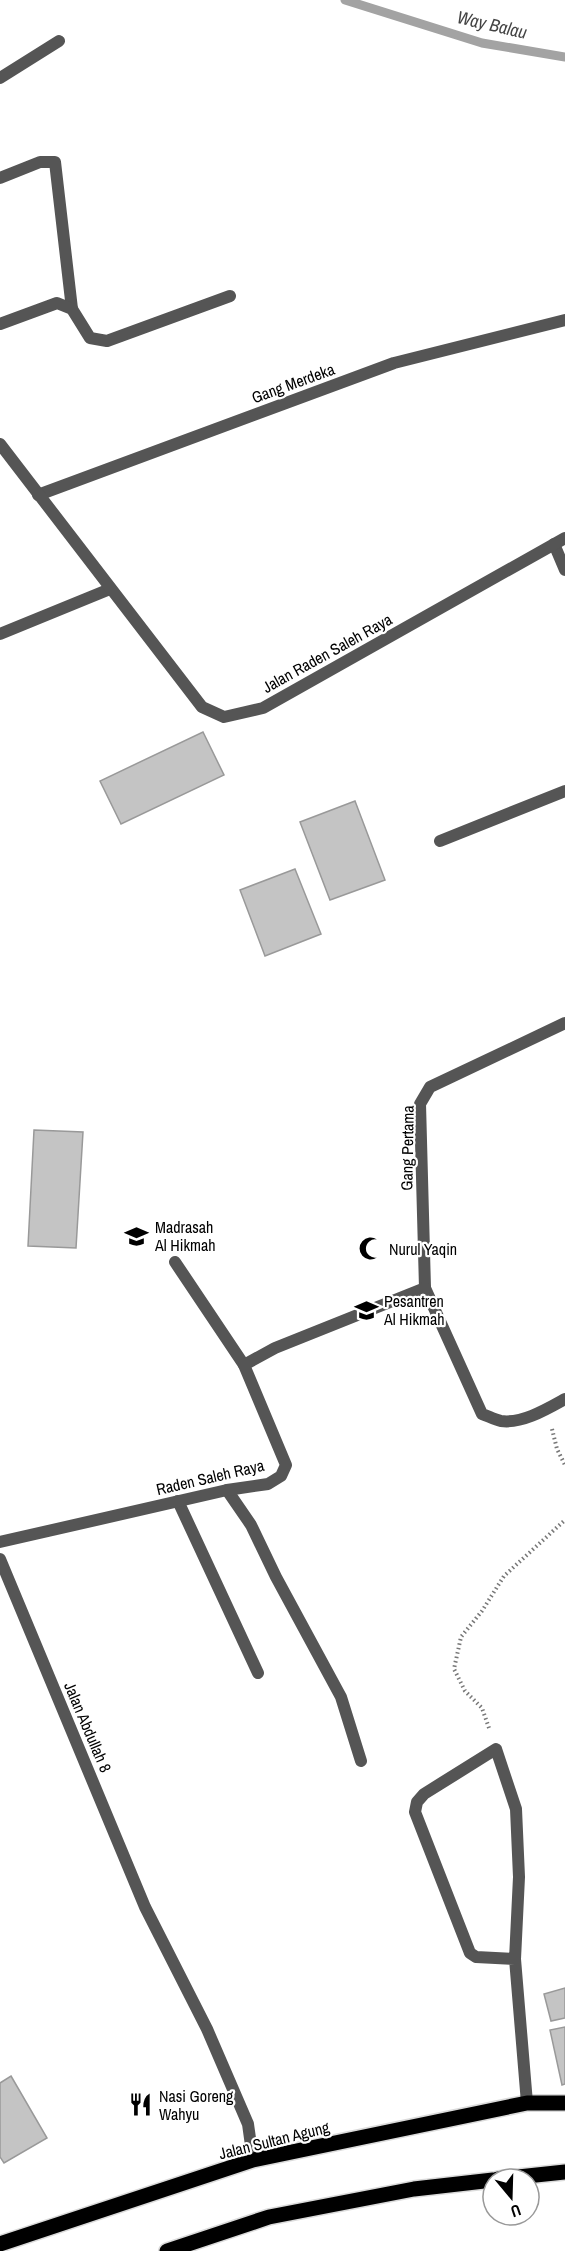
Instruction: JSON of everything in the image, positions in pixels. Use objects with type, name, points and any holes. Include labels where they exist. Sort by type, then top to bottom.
[{"type":"main road","name":"Jalan Sultan Agung","points":[[0,2244],[253,2160],[527,2103],[565,2103]]},
{"type":"main road","points":[[541,2175],[565,2172]]},
{"type":"main road","points":[[167,2251],[269,2217],[414,2189],[481,2181]]},
{"type":"street","points":[[0,78],[59,41]]},
{"type":"street","points":[[0,178],[40,162],[55,162],[72,309],[90,338],[107,341],[230,296]]},
{"type":"street","points":[[0,324],[57,303],[72,309]]},
{"type":"street","name":"Gang Merdeka","points":[[38,495],[394,363],[565,320]]},
{"type":"street","name":"Jalan Raden Saleh Raya","points":[[0,444],[202,707],[224,717],[263,708],[560,541]]},
{"type":"street","points":[[560,541],[565,570]]},
{"type":"street","points":[[0,634],[110,589]]},
{"type":"street","points":[[440,841],[565,791]]},
{"type":"street","name":"Gang Pertama","points":[[425,1288],[420,1104],[430,1087],[565,1023]]},
{"type":"street","points":[[175,1262],[244,1365],[275,1348],[425,1288],[482,1414],[501,1421],[522,1419],[549,1408],[565,1398]]},
{"type":"street","name":"Raden Saleh Raya","points":[[0,1542],[227,1490],[268,1484],[281,1476],[286,1465],[244,1365]]},
{"type":"street","points":[[227,1490],[251,1525],[276,1577],[341,1697],[360,1761]]},
{"type":"street","points":[[178,1502],[258,1673]]},
{"type":"street","name":"Jalan Abdullah 8","points":[[0,1559],[145,1907],[207,2029],[249,2124],[253,2160]]},
{"type":"street","points":[[515,1959],[476,1957],[470,1953],[415,1812],[417,1803],[424,1794],[496,1749],[516,1809],[519,1877],[515,1959],[527,2103]]},
{"type":"path","points":[[549,1408],[557,1449],[565,1465]]},
{"type":"path","points":[[496,1749],[482,1708],[465,1691],[454,1669],[461,1636],[482,1611],[504,1576],[565,1520]]},
{"type":"building","points":[[203,732],[224,775],[121,824],[100,781]]},
{"type":"building","points":[[355,801],[385,880],[330,900],[300,822]]},
{"type":"building","points":[[295,869],[321,934],[265,956],[240,890]]},
{"type":"building","points":[[34,1130],[83,1132],[76,1248],[28,1246]]},
{"type":"building","points":[[565,1988],[565,2018],[551,2021],[544,1994]]},
{"type":"building","points":[[565,2027],[565,2084],[562,2085],[550,2030]]},
{"type":"building","points":[[11,2076],[47,2138],[4,2163],[0,2157],[0,2083]]},
{"type":"waterway","name":"Way Balau","points":[[345,0],[482,43],[565,57]]},
{"type":"place","name":"Madrasah Al Hikmah","points":[[137,1236]]},
{"type":"place","name":"Nurul Yaqin","points":[[371,1249]]},
{"type":"place","name":"Pesantren Al Hikmah","points":[[366,1310]]},
{"type":"place","name":"Nasi Goreng Wahyu","points":[[141,2105]]}]
